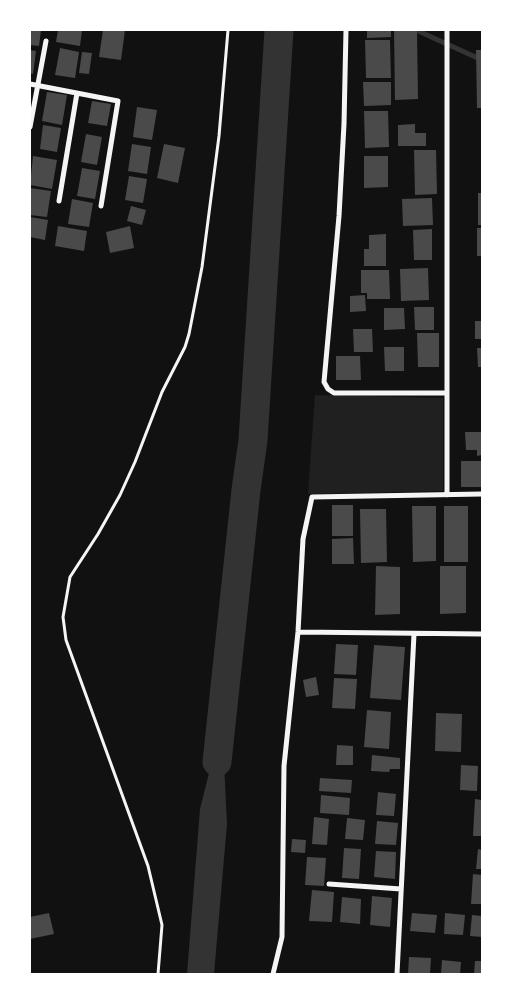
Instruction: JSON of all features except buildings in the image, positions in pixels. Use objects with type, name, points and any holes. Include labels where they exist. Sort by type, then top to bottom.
[{"type":"street","points":[[346,30],[344,124],[339,216],[324,382],[328,389],[334,392],[447,393]]},
{"type":"street","points":[[447,30],[447,495]]},
{"type":"street","points":[[30,127],[46,41]]},
{"type":"street","points":[[30,84],[118,101],[101,206]]},
{"type":"street","points":[[59,201],[77,93]]},
{"type":"street","points":[[273,974],[282,937],[284,766],[298,632],[303,539],[312,497],[482,494]]},
{"type":"street","points":[[298,632],[482,634]]},
{"type":"street","points":[[397,974],[414,634]]},
{"type":"street","points":[[330,884],[401,888]]},
{"type":"path","points":[[158,974],[162,925],[148,866],[66,640],[64,617],[70,577],[98,534],[120,495],[162,392],[185,347],[189,334],[202,267],[219,136],[228,30]]},
{"type":"shaded area","points":[[315,395],[443,398],[443,491],[308,494]]},
{"type":"shaded area","points":[[222,721],[227,824],[214,974],[187,974],[200,809]]},
{"type":"waterway","points":[[217,762],[253,440],[279,30]]},
{"type":"waterway","points":[[416,30],[482,60]]}]
